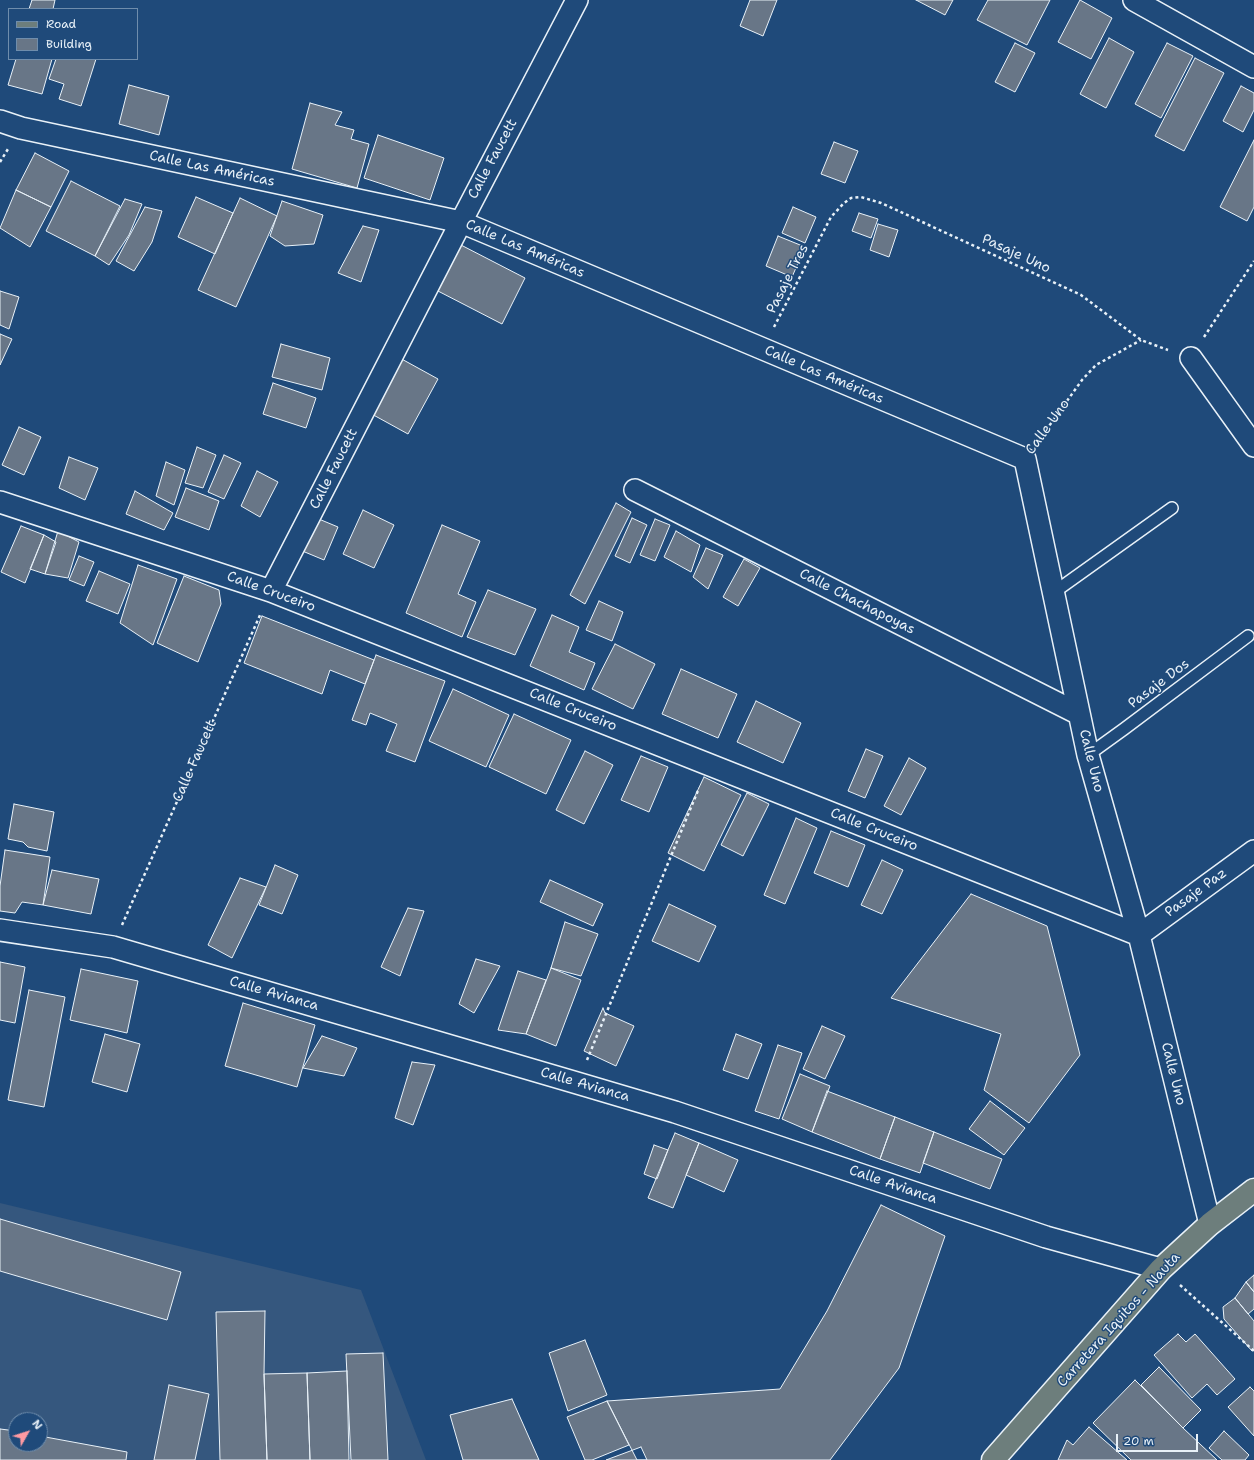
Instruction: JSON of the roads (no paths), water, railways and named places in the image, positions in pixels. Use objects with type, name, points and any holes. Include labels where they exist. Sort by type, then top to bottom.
[{"type":"main road","name":"Carretera Iquitos - Nauta","points":[[993,1460],[1161,1269],[1210,1224],[1254,1190]]},
{"type":"street","name":"Calle Faucett","points":[[272,591],[461,222],[577,0]]},
{"type":"street","points":[[1134,0],[1254,67]]},
{"type":"street","name":"Calle Las Américas","points":[[0,121],[21,128],[461,222],[1025,459]]},
{"type":"street","points":[[1191,358],[1254,446]]},
{"type":"street","name":"Calle Uno","points":[[1025,459],[1088,755],[1139,936],[1210,1224]]},
{"type":"street","name":"Calle Chachapoyas","points":[[635,490],[1079,714]]},
{"type":"street","name":"Calle Cruceiro","points":[[0,502],[272,591],[1139,936]]},
{"type":"street","name":"Pasaje Paz","points":[[1139,936],[1254,851]]},
{"type":"street","name":"Calle Avianca","points":[[0,930],[112,947],[675,1112],[1046,1237],[1161,1269]]},
{"type":"lane","points":[[1054,593],[1172,508]]},
{"type":"lane","name":"Pasaje Dos","points":[[1088,755],[1248,636]]}]
